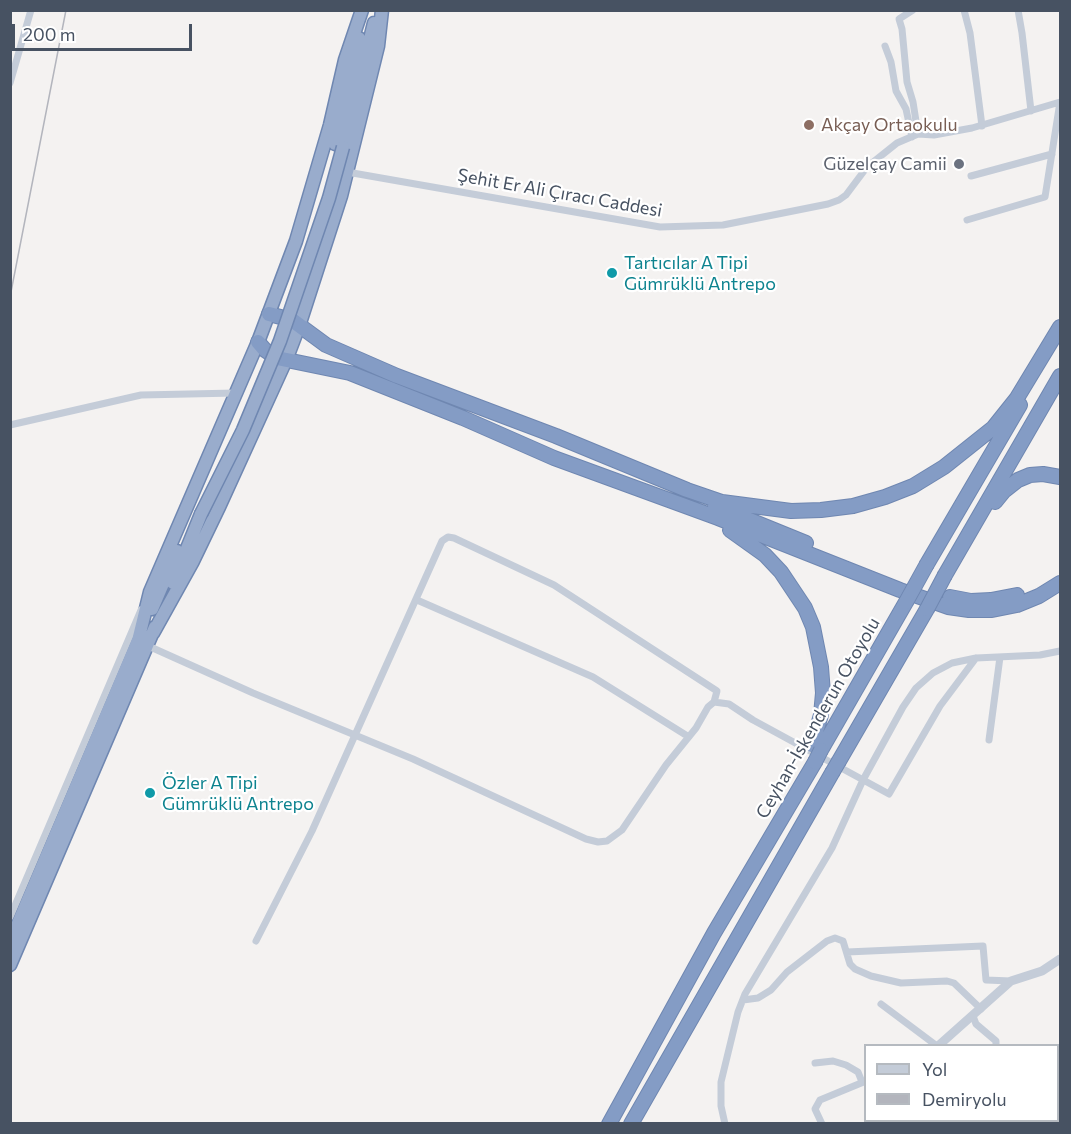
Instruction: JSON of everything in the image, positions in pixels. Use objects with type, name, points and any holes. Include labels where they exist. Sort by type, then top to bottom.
[{"type":"highway","points":[[339,145],[364,10]]},
{"type":"highway","points":[[10,965],[142,643],[150,592],[269,314],[296,241],[330,125],[345,60],[364,10]]},
{"type":"highway","points":[[10,942],[273,338],[339,145],[377,10]]},
{"type":"highway","points":[[142,643],[153,633],[193,561],[286,360],[299,326],[341,196],[378,46],[382,10]]},
{"type":"highway","points":[[269,314],[292,320],[326,345],[397,376],[722,502],[790,511],[853,506],[885,497],[913,486],[944,467],[993,428],[1017,399],[1060,327]]},
{"type":"highway","name":"Ceyhan-İskenderun Otoyolu","points":[[609,1124],[814,754],[906,602],[1060,333]]},
{"type":"highway","points":[[258,342],[277,358],[350,373],[554,458],[948,607],[992,610],[1017,605],[1039,596],[1060,583]]},
{"type":"highway","points":[[631,1124],[1060,376]]},
{"type":"highway","points":[[568,441],[622,469],[904,582],[952,598],[971,601],[1014,596],[1037,587],[1060,572]]},
{"type":"highway","points":[[954,560],[992,506],[1004,491],[1018,480],[1030,475],[1043,474],[1060,477]]},
{"type":"highway","points":[[655,495],[707,518],[748,541],[781,572],[794,590],[813,627],[821,667],[823,693],[814,754]]},
{"type":"highway","points":[[153,633],[198,513]]},
{"type":"street","points":[[10,83],[31,10]]},
{"type":"street","points":[[914,10],[899,19],[907,82],[913,102],[915,135]]},
{"type":"street","points":[[964,10],[970,33],[982,126]]},
{"type":"street","points":[[1018,10],[1031,111]]},
{"type":"street","points":[[885,46],[891,62],[896,91],[906,108],[915,135]]},
{"type":"street","points":[[967,220],[1045,197],[1052,154],[1057,142],[1060,102]]},
{"type":"street","name":"Şehit Er Ali Çıracı Caddesi","points":[[347,172],[660,227],[723,225],[839,200],[846,195],[867,167],[897,143],[915,135],[949,133],[982,126],[1060,102]]},
{"type":"street","points":[[971,176],[1052,154]]},
{"type":"street","points":[[10,425],[141,395],[236,393]]},
{"type":"street","points":[[142,643],[254,693],[354,735],[413,759],[586,839],[598,842],[607,841],[622,830],[666,765],[714,702],[717,691],[554,585],[454,538],[447,537],[442,541],[417,600],[354,735],[312,831],[256,940]]},
{"type":"street","points":[[10,917],[68,784],[130,632],[150,592]]},
{"type":"street","points":[[417,600],[593,677],[689,737]]},
{"type":"street","points":[[725,1124],[721,1106],[720,1082],[743,1000],[832,848],[863,780],[916,688],[933,673],[952,663],[976,658],[1041,655],[1060,651]]},
{"type":"street","points":[[989,740],[1000,657]]},
{"type":"street","points":[[714,702],[729,704],[753,720],[889,794],[940,706],[976,658]]},
{"type":"street","points":[[743,1000],[758,998],[771,990],[787,972],[827,941],[835,938],[843,941],[850,964],[855,969],[871,976],[902,983],[947,981],[954,983],[977,1012],[976,1024],[996,1041],[996,1044]]},
{"type":"street","points":[[847,952],[982,946],[986,980],[1011,981],[1042,971],[1060,959]]},
{"type":"street","points":[[940,1044],[1011,981]]},
{"type":"street","points":[[881,1004],[935,1044]]},
{"type":"street","points":[[815,1063],[833,1061],[846,1065],[858,1072],[864,1081],[820,1100],[815,1109],[822,1124]]},
{"type":"railway","points":[[10,297],[66,10]]},
{"type":"place","name":"Akçay Ortaokulu","points":[[809,125]]},
{"type":"place","name":"Güzelçay Camii","points":[[959,164]]},
{"type":"place","name":"Tartıcılar A Tipi Gümrüklü Antrepo","points":[[612,273]]},
{"type":"place","name":"Özler A Tipi Gümrüklü Antrepo","points":[[150,793]]}]
